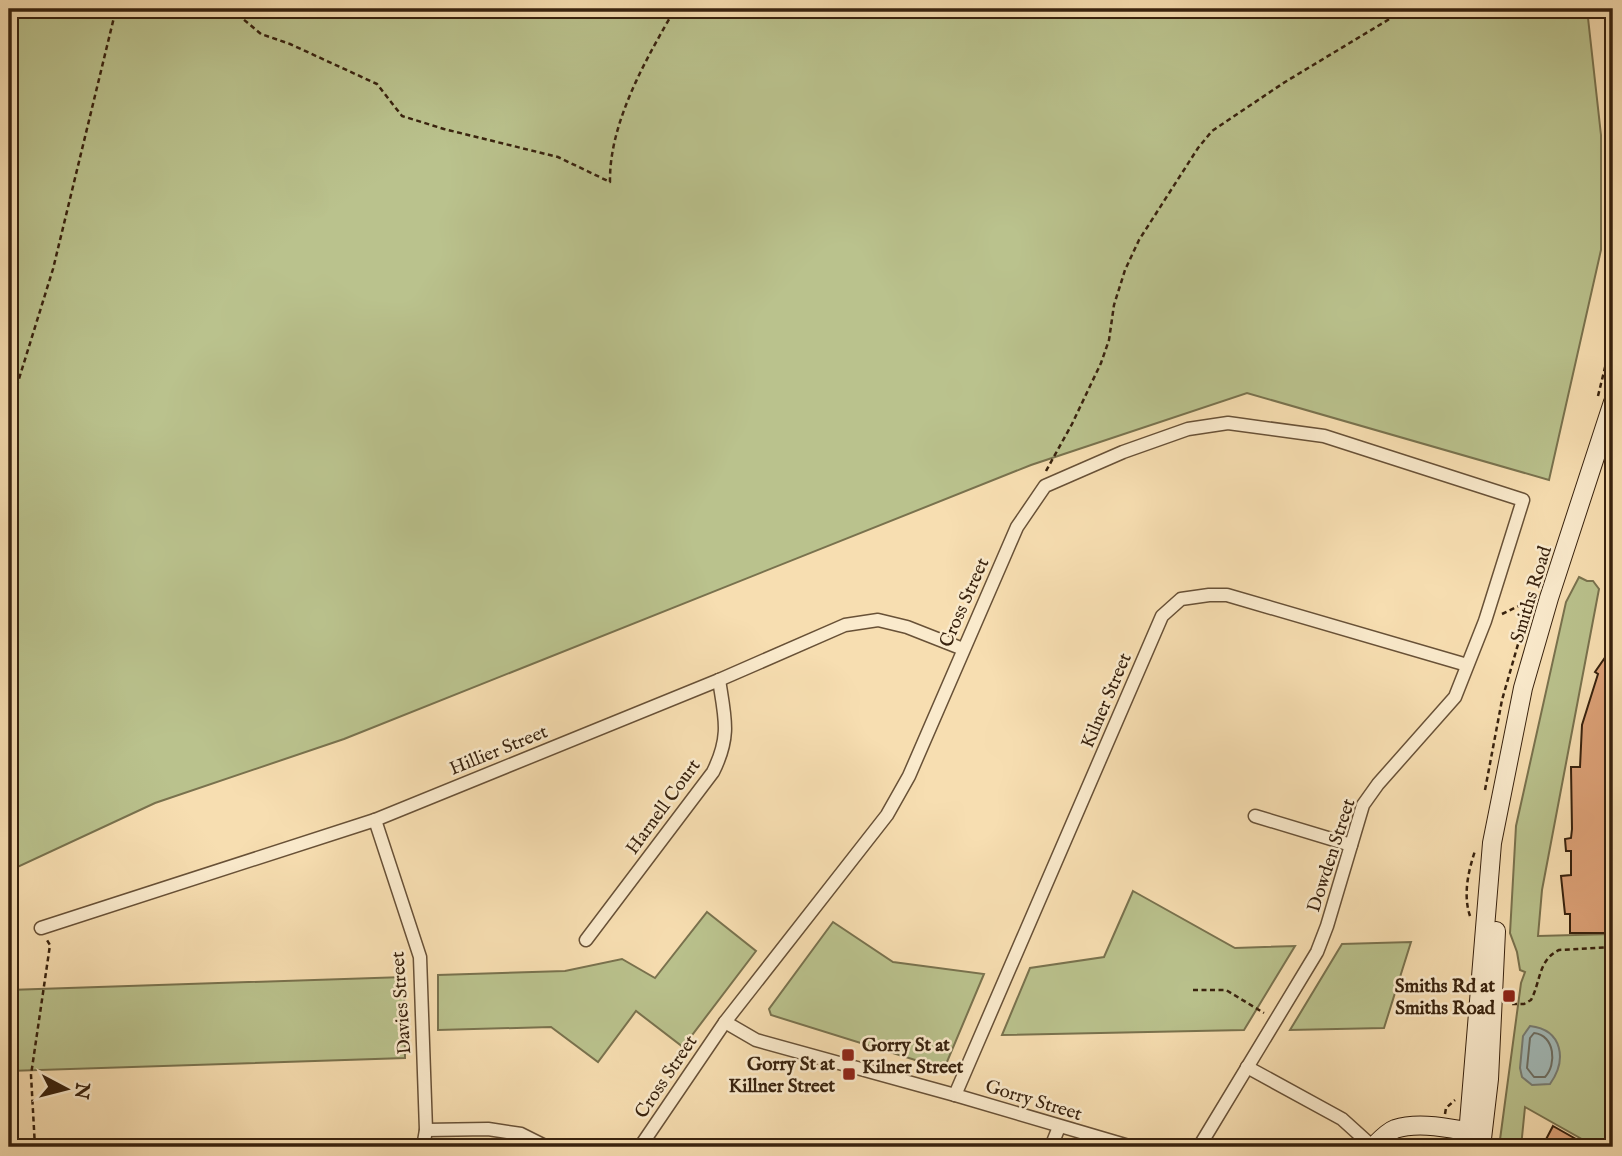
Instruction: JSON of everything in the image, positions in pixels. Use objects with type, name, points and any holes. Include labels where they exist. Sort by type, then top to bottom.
[{"type":"street","name":"Smiths Road","points":[[1247,1067],[1342,1119],[1373,1147],[1392,1129],[1412,1126],[1475,1140],[1492,843],[1531,662],[1613,402]]},
{"type":"street","name":"Dowden Street","points":[[1045,486],[1123,452],[1188,429],[1228,423],[1324,436],[1523,500],[1485,621],[1455,697],[1378,784],[1363,805],[1317,953],[1199,1147]]},
{"type":"street","name":"Cross Street","points":[[640,1147],[725,1022],[887,815],[909,776],[1017,527],[1045,486]]},
{"type":"street","name":"Kilner Street","points":[[955,1095],[1162,616],[1181,599],[1227,595],[1467,665]]},
{"type":"street","name":"Hillier Street","points":[[41,928],[375,820],[719,680],[845,625],[878,620],[907,626],[963,649]]},
{"type":"street","name":"Harnell Court","points":[[586,940],[713,772],[724,750],[725,718],[719,680]]},
{"type":"street","points":[[1255,817],[1351,845]]},
{"type":"street","name":"Davies Street","points":[[375,820],[420,957],[426,1130],[423,1147]]},
{"type":"street","name":"Gorry Street","points":[[725,1022],[756,1040],[1132,1147]]},
{"type":"street","points":[[1051,1147],[1059,1127]]},
{"type":"street","points":[[426,1130],[488,1129],[510,1132],[521,1134],[547,1147]]},
{"type":"street","points":[[63,1147],[211,1147]]},
{"type":"path","points":[[9,411],[53,269],[116,9]]},
{"type":"path","points":[[232,9],[261,34],[290,44],[377,85],[402,116],[444,130],[558,157],[610,182],[610,165],[627,101],[648,56],[675,9]]},
{"type":"path","points":[[1045,486],[1046,467],[1072,424],[1101,363],[1109,340],[1114,304],[1134,250],[1198,148],[1212,131],[1285,82],[1406,9]]},
{"type":"path","points":[[1485,621],[1531,600]]},
{"type":"path","points":[[35,1147],[31,1074],[50,945],[41,928]]},
{"type":"path","points":[[1512,1004],[1524,1004],[1531,1000],[1544,961],[1552,953],[1559,950],[1613,947]]},
{"type":"path","points":[[1613,961],[1606,1016],[1613,1052]]},
{"type":"path","points":[[1193,990],[1226,990],[1276,1020]]},
{"type":"green space","points":[[9,9],[1587,9],[1601,135],[1601,250],[1549,480],[1247,393],[1031,465],[344,739],[155,803],[9,871]]},
{"type":"green space","points":[[1579,577],[1593,581],[1599,589],[1542,890],[1538,936],[1613,934],[1613,1147],[1596,1147],[1525,1107],[1521,1147],[1499,1147],[1521,983],[1525,972],[1520,970],[1510,933],[1516,826],[1566,602]]},
{"type":"green space","points":[[1133,891],[1235,948],[1295,946],[1244,1030],[1002,1035],[1030,968],[1104,957]]},
{"type":"green space","points":[[707,912],[756,951],[683,1047],[636,1011],[598,1062],[551,1027],[438,1030],[438,975],[565,971],[622,959],[655,978]]},
{"type":"green space","points":[[833,922],[893,962],[984,974],[944,1069],[771,1015],[769,1009]]},
{"type":"green space","points":[[1411,942],[1384,1028],[1290,1030],[1342,944]]},
{"type":"green space","points":[[404,977],[405,1058],[9,1071],[9,990]]},
{"type":"water","points":[[1530,1026],[1549,1033],[1559,1048],[1559,1065],[1550,1084],[1532,1085],[1522,1077],[1520,1068],[1523,1036]]},
{"type":"building","points":[[1613,646],[1612,933],[1570,933],[1570,914],[1565,914],[1561,876],[1571,875],[1571,851],[1566,851],[1565,839],[1571,838],[1572,829],[1571,767],[1580,767],[1582,725],[1598,674],[1595,672]]},
{"type":"building","points":[[1553,1126],[1590,1147],[1542,1147]]},
{"type":"place","name":"Smiths Rd at Smiths Road","points":[[1509,996]]},
{"type":"place","name":"Gorry St at Kilner Street","points":[[848,1055]]},
{"type":"place","name":"Gorry St at Killner Street","points":[[849,1074]]}]
